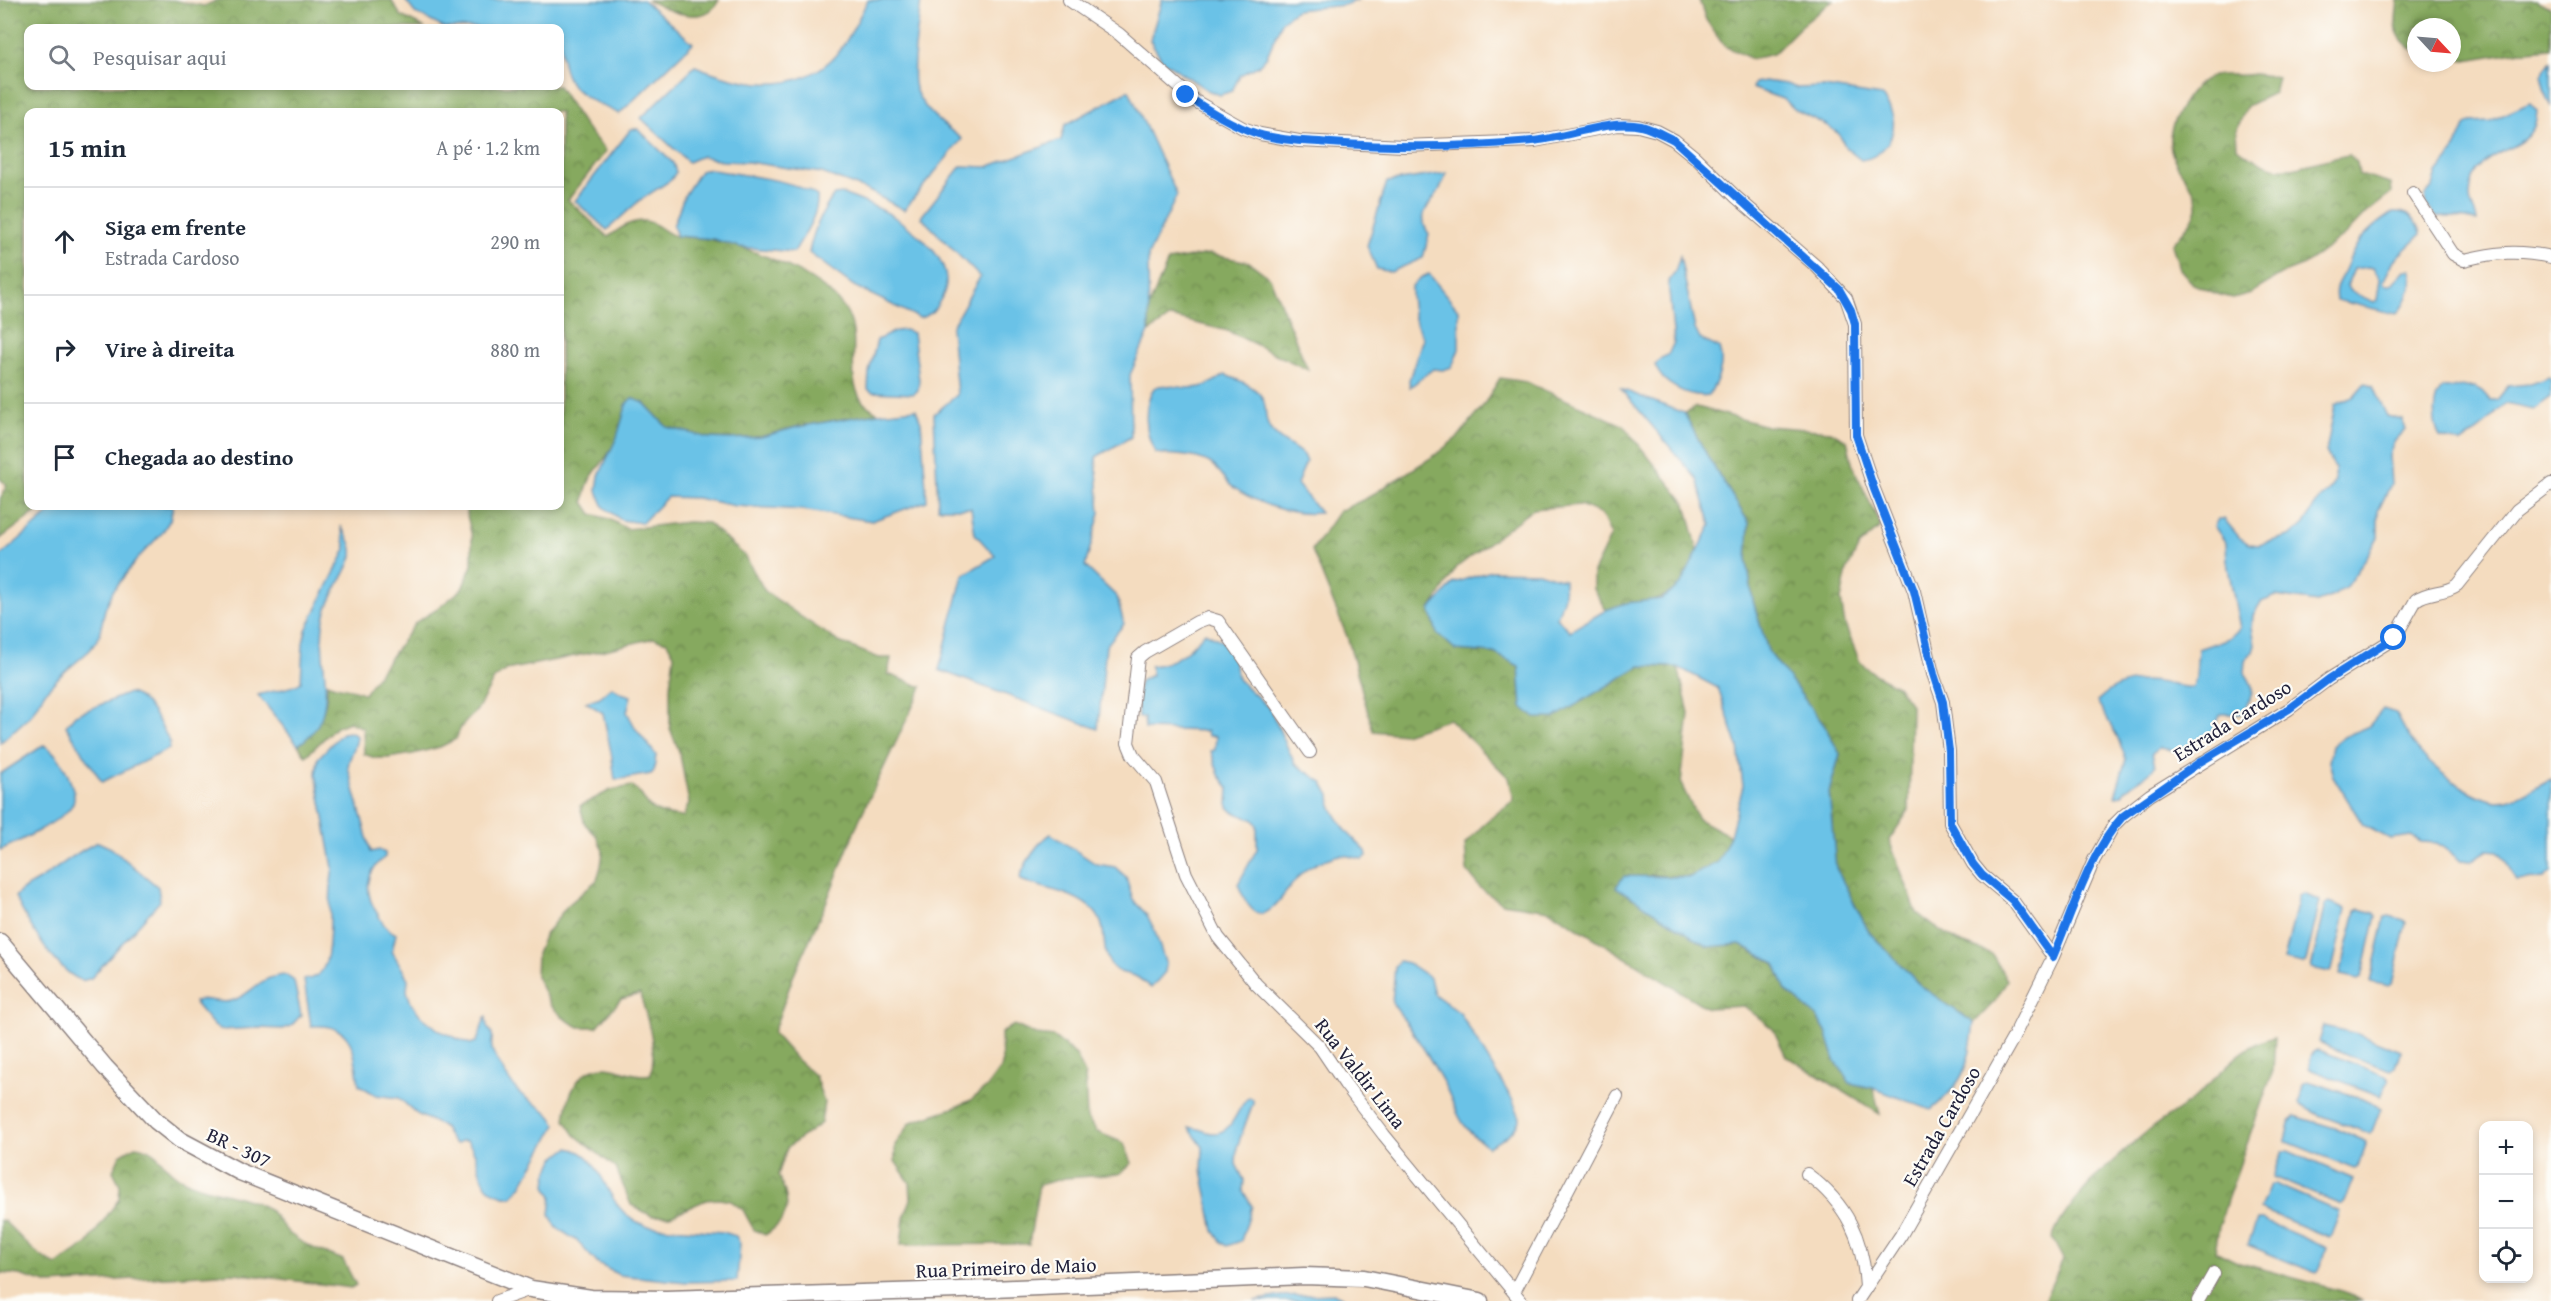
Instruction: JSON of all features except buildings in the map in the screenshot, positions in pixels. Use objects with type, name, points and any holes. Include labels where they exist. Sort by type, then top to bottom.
[{"type":"main road","name":"BR - 307","points":[[0,942],[105,1067],[156,1121],[180,1140],[240,1172],[531,1289]]},
{"type":"main road","name":"Rua Primeiro de Maio","points":[[531,1289],[591,1298],[666,1299],[992,1290],[1304,1276],[1364,1278],[1480,1301]]},
{"type":"street","points":[[1069,0],[1119,34],[1195,101],[1243,128],[1271,137],[1404,146],[1534,141],[1618,125],[1638,126],[1656,131],[1674,140],[1696,158],[1736,197],[1817,267],[1846,298],[1855,324],[1856,435],[1874,489],[1914,591],[1943,702],[1949,751],[1950,823],[1973,864],[1982,875],[2013,901],[2053,957]]},
{"type":"street","points":[[2413,193],[2452,254],[2458,258],[2464,260],[2503,251],[2551,257]]},
{"type":"street","name":"Estrada Cardoso","points":[[1857,1301],[1901,1235],[2012,1040],[2053,957],[2094,860],[2114,825],[2123,816],[2200,762],[2289,709],[2329,679],[2390,642],[2416,600],[2420,597],[2447,592],[2457,585],[2517,510],[2551,484]]},
{"type":"street","name":"Rua Valdir Lima","points":[[1310,752],[1218,621],[1208,618],[1144,652],[1138,658],[1128,743],[1133,755],[1156,782],[1192,889],[1218,937],[1231,956],[1256,984],[1320,1047],[1384,1135],[1518,1296]]},
{"type":"street","points":[[1518,1296],[1617,1096]]},
{"type":"street","points":[[1807,1174],[1827,1189],[1841,1205],[1854,1230],[1862,1253],[1866,1287]]},
{"type":"street","points":[[2198,1301],[2214,1273]]},
{"type":"street","points":[[497,1301],[531,1289]]},
{"type":"green space","points":[[0,0],[173,0],[204,6],[218,0],[391,0],[401,16],[417,24],[24,24],[24,90],[561,90],[586,128],[606,151],[568,200],[608,237],[629,224],[644,221],[676,236],[708,239],[729,244],[789,267],[826,290],[840,303],[852,327],[853,371],[857,393],[864,403],[878,413],[796,427],[761,437],[731,439],[709,438],[667,427],[644,403],[627,403],[615,441],[590,480],[584,502],[592,514],[609,519],[627,529],[688,522],[708,523],[745,556],[765,591],[839,642],[879,658],[891,658],[888,674],[922,687],[859,820],[793,977],[773,1033],[815,1076],[824,1102],[821,1123],[787,1148],[778,1175],[787,1201],[786,1208],[774,1229],[765,1235],[754,1230],[743,1210],[731,1201],[706,1200],[670,1216],[652,1216],[631,1205],[616,1168],[575,1135],[565,1120],[571,1094],[580,1078],[586,1073],[604,1067],[638,1075],[651,1074],[652,1043],[640,994],[621,999],[597,1027],[579,1027],[566,1020],[551,1006],[536,976],[537,954],[544,936],[567,906],[597,880],[601,866],[603,851],[596,835],[585,824],[580,806],[611,790],[632,786],[650,807],[664,814],[683,817],[689,803],[680,755],[670,728],[670,686],[674,655],[667,642],[654,638],[506,670],[494,679],[477,710],[461,727],[456,739],[440,747],[413,754],[375,758],[364,754],[363,728],[349,722],[336,727],[306,756],[298,745],[311,733],[320,718],[326,701],[327,683],[364,694],[416,622],[436,610],[462,589],[472,565],[472,537],[466,510],[564,510],[564,108],[24,108],[24,510],[39,510],[0,539],[0,499],[7,485],[0,479]]},
{"type":"green space","points":[[647,0],[719,0],[705,13],[686,15]]},
{"type":"green space","points":[[1699,0],[1833,0],[1800,27],[1773,54],[1752,59],[1724,46],[1706,20]]},
{"type":"green space","points":[[2398,0],[2536,0],[2551,8],[2551,48],[2461,59],[2461,18],[2407,18],[2407,45],[2399,36],[2396,17]]},
{"type":"green space","points":[[2254,74],[2278,77],[2274,93],[2247,106],[2236,131],[2237,147],[2254,159],[2280,168],[2304,166],[2349,155],[2357,162],[2359,175],[2391,184],[2392,193],[2366,213],[2346,234],[2304,265],[2286,272],[2251,293],[2233,298],[2216,294],[2193,284],[2180,269],[2172,245],[2194,217],[2197,200],[2175,161],[2170,147],[2170,134],[2177,114],[2189,94],[2205,80],[2218,75]]},
{"type":"green space","points":[[1209,254],[1249,262],[1270,278],[1308,370],[1228,331],[1171,317],[1149,332],[1148,309],[1168,261]]},
{"type":"green space","points":[[1500,378],[1526,382],[1623,425],[1686,504],[1698,551],[1684,581],[1674,591],[1656,599],[1606,610],[1593,589],[1593,572],[1611,535],[1601,514],[1580,505],[1533,509],[1457,567],[1430,610],[1437,633],[1456,650],[1494,653],[1519,666],[1522,707],[1611,684],[1639,666],[1678,667],[1689,713],[1681,784],[1698,819],[1730,836],[1718,863],[1690,877],[1650,875],[1680,928],[1708,947],[1740,944],[1775,964],[1786,990],[1817,1017],[1826,1032],[1835,1060],[1850,1083],[1873,1088],[1880,1114],[1786,1056],[1773,1029],[1744,1006],[1707,1008],[1549,910],[1502,903],[1480,888],[1467,871],[1465,844],[1488,820],[1514,800],[1509,778],[1449,719],[1404,734],[1373,731],[1348,639],[1312,550],[1339,511],[1367,498],[1434,456],[1459,436],[1483,406]]},
{"type":"green space","points":[[1697,407],[1767,426],[1830,431],[1847,440],[1853,466],[1881,527],[1859,546],[1847,570],[1841,600],[1845,625],[1860,662],[1876,675],[1897,686],[1911,705],[1909,810],[1889,840],[1917,913],[1959,942],[1992,954],[2007,980],[1995,1001],[1974,1023],[1922,987],[1869,932],[1836,868],[1829,792],[1840,754],[1824,725],[1768,651],[1753,601],[1747,561],[1749,523],[1709,459],[1684,413]]},
{"type":"green space","points":[[1014,1025],[1036,1035],[1054,1037],[1076,1055],[1085,1075],[1087,1118],[1097,1132],[1124,1143],[1132,1163],[1119,1174],[1065,1178],[1039,1185],[1029,1244],[901,1245],[904,1218],[911,1199],[910,1183],[895,1161],[895,1145],[911,1122],[956,1107],[971,1100],[987,1087],[1002,1066],[1001,1033]]},
{"type":"green space","points":[[2275,1037],[2273,1071],[2227,1200],[2215,1251],[2237,1262],[2348,1293],[2362,1301],[2044,1301],[2063,1259],[2052,1238],[2070,1207],[2096,1177],[2154,1126],[2192,1100],[2230,1062],[2252,1046]]},
{"type":"green space","points":[[135,1146],[151,1151],[175,1175],[192,1184],[265,1207],[296,1239],[343,1260],[356,1285],[351,1288],[235,1273],[50,1284],[19,1275],[0,1273],[0,1220],[4,1221],[35,1251],[57,1265],[87,1244],[119,1199],[120,1185],[113,1171],[120,1155]]},
{"type":"water","points":[[405,0],[643,0],[693,43],[619,114],[587,98],[571,84],[564,68],[564,24],[436,24],[415,13]]},
{"type":"water","points":[[868,0],[921,0],[914,58],[915,88],[928,110],[962,139],[904,210],[867,190],[822,173],[748,162],[723,161],[702,156],[688,162],[641,118],[695,66],[730,78],[765,83],[800,79],[816,71],[831,60],[842,47]]},
{"type":"water","points":[[1162,0],[1358,0],[1344,5],[1296,10],[1282,21],[1267,56],[1258,66],[1240,75],[1232,91],[1220,95],[1207,90],[1162,60],[1150,40]]},
{"type":"water","points":[[2551,61],[2551,107],[2541,75]]},
{"type":"water","points":[[1764,81],[1797,88],[1824,87],[1882,96],[1893,118],[1892,133],[1886,146],[1875,156],[1861,160],[1846,148],[1839,134],[1826,125],[1794,109],[1785,100],[1752,88],[1754,83]]},
{"type":"water","points":[[1129,90],[1177,195],[1148,256],[1149,332],[1130,375],[1131,437],[1096,457],[1100,513],[1085,566],[1117,597],[1124,624],[1106,646],[1098,729],[939,670],[963,575],[995,556],[975,534],[971,508],[938,508],[934,414],[957,395],[951,328],[980,277],[921,217],[961,166],[987,167],[1061,140],[1065,125]]},
{"type":"water","points":[[2530,103],[2537,111],[2534,127],[2516,145],[2481,165],[2474,177],[2470,199],[2477,221],[2455,217],[2436,217],[2426,204],[2425,196],[2433,187],[2437,173],[2453,153],[2465,126],[2471,122],[2490,121]]},
{"type":"water","points":[[631,129],[638,129],[673,163],[676,172],[671,180],[640,200],[607,230],[575,201]]},
{"type":"water","points":[[708,169],[779,181],[817,196],[816,211],[794,252],[739,247],[713,239],[677,236],[673,226],[684,196],[700,171]]},
{"type":"water","points":[[1447,173],[1424,213],[1424,223],[1429,234],[1423,258],[1391,272],[1377,269],[1367,246],[1387,182]]},
{"type":"water","points":[[843,194],[888,213],[925,241],[934,251],[945,273],[946,285],[942,297],[930,313],[919,318],[854,286],[809,253],[815,230],[825,209],[834,195]]},
{"type":"water","points":[[2394,212],[2408,215],[2418,225],[2421,234],[2394,260],[2383,282],[2385,285],[2391,285],[2405,270],[2411,270],[2410,288],[2400,310],[2396,314],[2336,300],[2336,286],[2356,246],[2370,229]],"holes":[[[2373,268],[2380,279],[2377,300],[2374,302],[2355,293],[2347,286],[2354,269]]]},
{"type":"water","points":[[1680,256],[1695,329],[1700,339],[1719,348],[1721,355],[1720,372],[1709,395],[1693,394],[1677,389],[1664,379],[1655,365],[1661,358],[1668,355],[1674,342],[1668,281],[1675,272]]},
{"type":"water","points":[[1429,274],[1459,311],[1459,349],[1452,367],[1443,370],[1433,369],[1410,387],[1409,380],[1423,338],[1413,313],[1411,287],[1420,278]]},
{"type":"water","points":[[905,330],[913,333],[919,380],[918,390],[914,394],[872,392],[868,389],[869,372],[877,340],[896,331]]},
{"type":"water","points":[[1225,375],[1237,379],[1260,394],[1270,429],[1277,437],[1303,455],[1306,462],[1297,484],[1320,513],[1298,513],[1275,508],[1233,487],[1217,468],[1204,460],[1156,453],[1149,438],[1146,421],[1148,403],[1154,388],[1163,385],[1200,387]]},
{"type":"water","points":[[2549,377],[2551,397],[2533,410],[2506,404],[2473,435],[2461,443],[2440,437],[2434,411],[2436,398],[2443,388],[2475,387],[2490,400],[2497,400],[2508,386],[2530,384]]},
{"type":"water","points":[[2365,383],[2373,387],[2387,416],[2402,420],[2406,429],[2393,443],[2389,456],[2391,484],[2378,511],[2378,538],[2363,563],[2345,588],[2333,596],[2317,602],[2276,596],[2261,602],[2253,615],[2252,627],[2255,644],[2253,651],[2245,661],[2244,672],[2251,683],[2252,693],[2241,714],[2221,714],[2212,731],[2179,751],[2159,748],[2152,753],[2155,766],[2152,771],[2130,786],[2122,795],[2115,796],[2126,759],[2117,736],[2097,701],[2120,685],[2136,681],[2193,687],[2196,678],[2198,649],[2229,638],[2240,628],[2227,563],[2226,543],[2214,526],[2218,519],[2224,519],[2239,537],[2249,544],[2259,545],[2292,535],[2304,524],[2317,502],[2328,492],[2334,480],[2335,469],[2326,452],[2335,405],[2353,397]]},
{"type":"water","points":[[1621,389],[1684,413],[1709,459],[1749,523],[1747,561],[1753,601],[1768,651],[1824,725],[1840,754],[1829,792],[1836,868],[1869,932],[1922,987],[1974,1023],[1970,1051],[1963,1072],[1952,1090],[1931,1110],[1873,1088],[1850,1083],[1835,1060],[1826,1032],[1817,1017],[1786,990],[1775,963],[1740,944],[1708,947],[1616,887],[1624,876],[1690,877],[1718,862],[1730,836],[1743,786],[1738,747],[1718,688],[1678,667],[1640,666],[1554,718],[1535,718],[1522,707],[1519,666],[1494,653],[1456,650],[1437,633],[1430,610],[1454,583],[1491,571],[1538,572],[1564,580],[1564,596],[1557,618],[1570,631],[1606,610],[1626,603],[1662,599],[1681,584],[1711,525],[1697,479]]},
{"type":"water","points":[[632,398],[644,403],[667,427],[709,438],[731,439],[761,437],[797,427],[916,409],[921,422],[927,501],[872,521],[802,510],[735,506],[697,498],[667,497],[642,523],[621,520],[604,507],[597,491],[599,476],[617,437],[627,403]]},
{"type":"water","points":[[53,510],[172,510],[170,520],[162,533],[138,558],[113,591],[105,609],[99,637],[90,650],[60,676],[45,692],[31,715],[0,743],[0,556]]},
{"type":"water","points":[[341,526],[351,544],[352,556],[325,615],[322,632],[325,702],[321,718],[313,732],[298,745],[258,695],[301,682],[306,630],[346,549]]},
{"type":"water","points":[[1205,632],[1222,641],[1228,648],[1238,679],[1270,709],[1295,764],[1322,782],[1330,795],[1331,806],[1337,817],[1347,832],[1366,851],[1367,856],[1363,859],[1338,855],[1309,868],[1270,910],[1262,914],[1254,911],[1246,902],[1238,884],[1257,849],[1257,825],[1254,820],[1233,812],[1228,807],[1229,788],[1219,775],[1211,751],[1215,750],[1216,736],[1208,736],[1207,731],[1145,729],[1144,718],[1138,717],[1137,695],[1140,681],[1152,675],[1150,666],[1167,663],[1181,655]]},
{"type":"water","points":[[612,687],[631,696],[627,712],[636,729],[656,755],[654,771],[651,774],[615,780],[603,713],[586,702],[600,697]]},
{"type":"water","points":[[129,693],[142,700],[153,713],[170,742],[169,749],[102,782],[66,726],[75,715]]},
{"type":"water","points":[[2383,709],[2396,713],[2409,738],[2424,757],[2442,773],[2466,789],[2488,799],[2504,801],[2511,799],[2551,779],[2551,872],[2544,878],[2517,881],[2498,851],[2488,850],[2471,861],[2460,860],[2437,843],[2421,842],[2411,836],[2390,839],[2363,825],[2333,776],[2329,762],[2332,746],[2344,737],[2369,726]]},
{"type":"water","points":[[350,732],[357,736],[348,767],[371,852],[379,850],[385,853],[385,857],[373,869],[370,876],[370,898],[385,925],[396,934],[392,951],[408,979],[407,991],[411,1003],[421,1016],[440,1031],[470,1044],[478,1039],[486,1017],[487,1027],[492,1034],[493,1052],[506,1075],[525,1098],[548,1113],[556,1125],[522,1185],[512,1197],[490,1190],[481,1176],[473,1150],[467,1141],[456,1144],[444,1127],[417,1114],[399,1098],[376,1095],[359,1085],[353,1050],[344,1034],[325,1026],[311,1026],[304,980],[319,974],[325,964],[328,952],[333,868],[316,774],[318,758],[342,733]]},
{"type":"water","points":[[44,745],[56,755],[65,768],[73,788],[72,805],[50,824],[0,850],[0,774]]},
{"type":"water","points":[[1051,834],[1096,864],[1115,867],[1126,877],[1133,900],[1147,915],[1154,929],[1166,965],[1165,972],[1151,988],[1137,977],[1114,969],[1106,954],[1101,924],[1093,910],[1068,895],[1021,880],[1020,876],[1032,853]]},
{"type":"water","points":[[98,842],[111,848],[158,887],[160,901],[91,978],[82,981],[61,966],[43,945],[15,897],[24,888]]},
{"type":"water","points":[[2304,894],[2320,901],[2306,962],[2303,964],[2284,960],[2299,896]]},
{"type":"water","points":[[2330,902],[2346,909],[2330,972],[2311,968],[2326,904]]},
{"type":"water","points":[[2360,909],[2374,913],[2376,916],[2362,977],[2359,979],[2340,975],[2356,911]]},
{"type":"water","points":[[2385,917],[2404,920],[2406,923],[2392,984],[2389,986],[2370,982]]},
{"type":"water","points":[[1399,961],[1408,963],[1430,978],[1434,994],[1460,1013],[1512,1099],[1520,1117],[1518,1123],[1508,1135],[1488,1147],[1470,1132],[1460,1119],[1432,1063],[1392,1003],[1395,966]]},
{"type":"water","points":[[286,975],[294,981],[301,1015],[291,1026],[283,1029],[221,1030],[214,1026],[194,1002],[203,999],[231,1001],[245,995],[268,979]]},
{"type":"water","points":[[2324,1026],[2358,1034],[2401,1051],[2394,1068],[2391,1070],[2355,1058],[2319,1042]]},
{"type":"water","points":[[2319,1050],[2386,1076],[2389,1080],[2381,1096],[2309,1069],[2311,1056]]},
{"type":"water","points":[[2308,1081],[2358,1097],[2381,1108],[2371,1134],[2319,1115],[2299,1104],[2303,1084]]},
{"type":"water","points":[[1249,1097],[1253,1099],[1253,1103],[1237,1147],[1236,1164],[1244,1180],[1243,1191],[1252,1206],[1241,1241],[1227,1246],[1214,1231],[1202,1170],[1203,1147],[1189,1128],[1210,1133],[1226,1129]]},
{"type":"water","points":[[2295,1116],[2338,1129],[2367,1142],[2358,1167],[2355,1169],[2285,1141],[2289,1123]]},
{"type":"water","points":[[568,1148],[578,1151],[593,1163],[619,1207],[639,1223],[646,1226],[723,1232],[736,1236],[740,1244],[737,1281],[686,1282],[619,1275],[598,1264],[576,1240],[557,1228],[550,1215],[552,1196],[546,1186],[547,1175],[554,1159]]},
{"type":"water","points":[[2283,1151],[2288,1151],[2353,1179],[2344,1202],[2341,1205],[2273,1177]]},
{"type":"water","points":[[2270,1184],[2275,1184],[2340,1212],[2331,1235],[2329,1237],[2260,1209]]},
{"type":"water","points":[[2257,1220],[2262,1220],[2327,1248],[2319,1271],[2316,1273],[2248,1245]]},
{"type":"water","points":[[1335,1294],[1350,1301],[1254,1301],[1281,1296]]},
{"type":"route","points":[[1186,95],[1243,128],[1260,134],[1282,139],[1341,144],[1404,146],[1534,141],[1618,125],[1638,126],[1656,131],[1674,140],[1817,267],[1846,298],[1855,324],[1854,419],[1858,447],[1914,591],[1943,702],[1948,728],[1950,823],[1973,864],[1982,875],[2013,901],[2053,957],[2094,860],[2114,825],[2123,816],[2200,762],[2289,709],[2329,679],[2394,638]]}]
